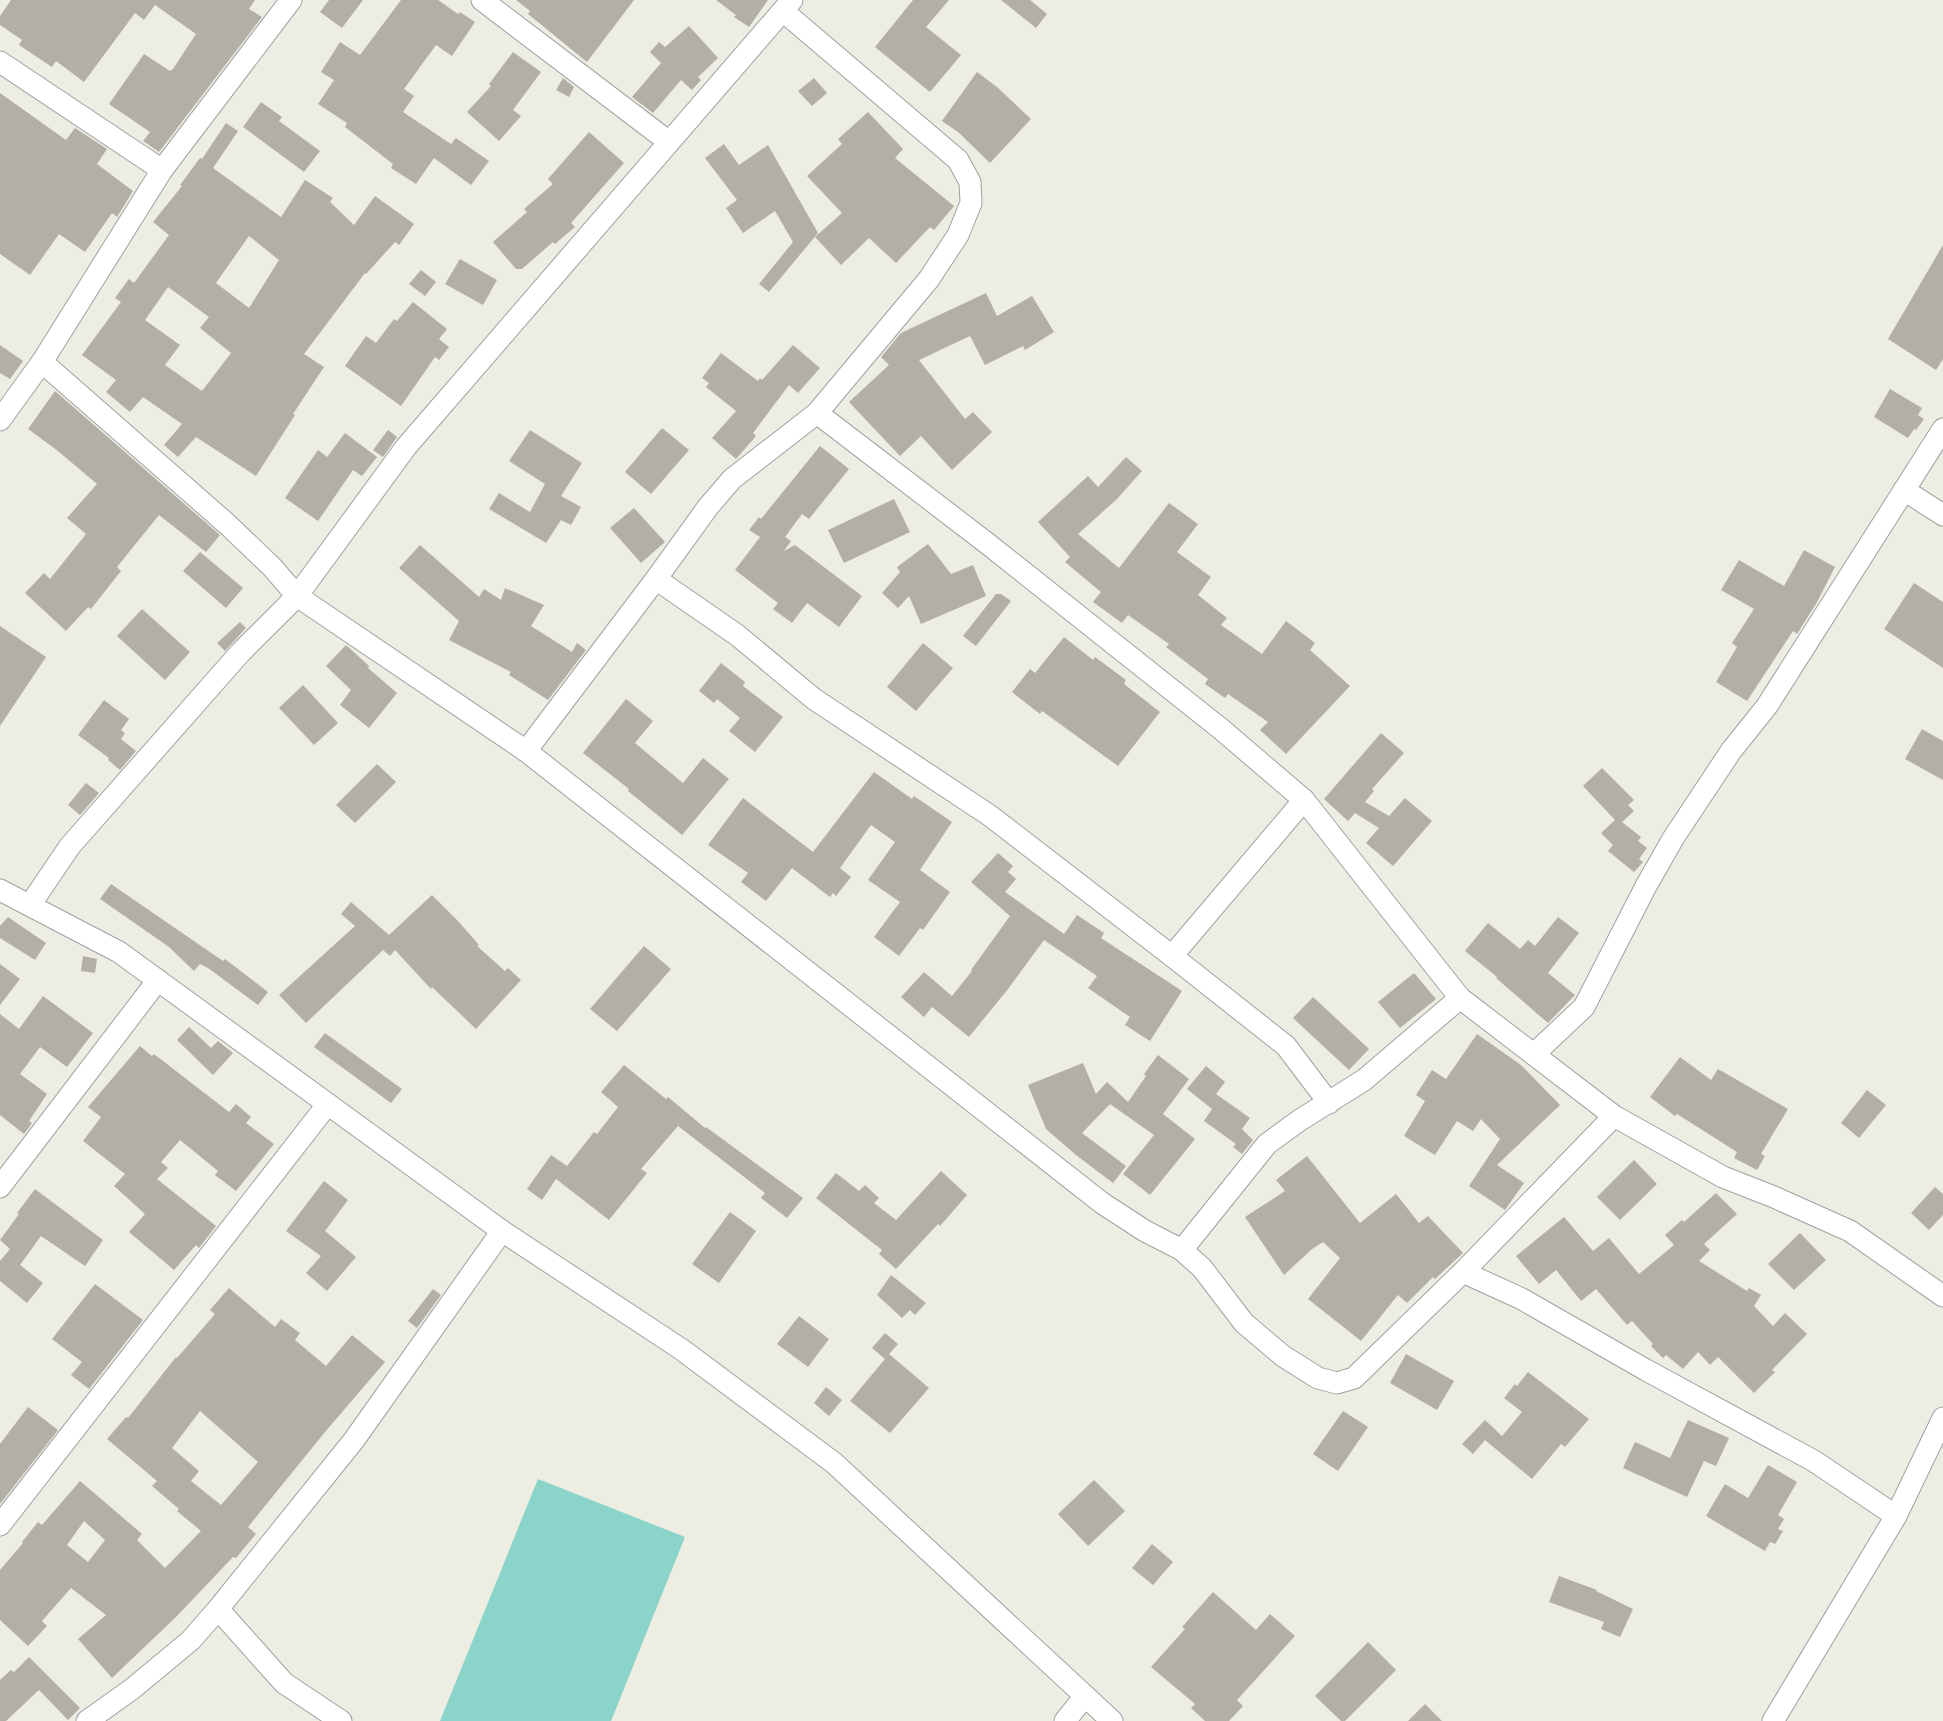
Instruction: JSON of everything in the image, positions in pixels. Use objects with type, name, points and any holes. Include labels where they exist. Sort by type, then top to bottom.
[{"type":"street","points":[[0,420],[42,362],[162,170],[291,0]]},
{"type":"street","points":[[482,0],[668,142]]},
{"type":"street","points":[[30,905],[70,846],[240,653],[297,596],[406,447],[787,5],[958,160],[970,182],[971,203],[958,235],[929,279],[817,413],[732,479],[708,507],[526,751]]},
{"type":"street","points":[[0,62],[162,170]]},
{"type":"street","points":[[42,362],[227,524],[272,567],[297,596],[526,751],[1102,1203],[1145,1231],[1182,1250],[1202,1268],[1244,1323],[1283,1356],[1318,1378],[1337,1383],[1354,1378],[1463,1272],[1614,1116]]},
{"type":"street","points":[[817,413],[1222,729],[1304,800],[1461,998],[1614,1116],[1723,1177],[1850,1231],[1943,1296]]},
{"type":"street","points":[[1534,1054],[1584,1007],[1674,837],[1731,751],[1767,706],[1943,429]]},
{"type":"street","points":[[1904,490],[1943,515]]},
{"type":"street","points":[[656,579],[737,635],[814,699],[989,815],[1172,956],[1286,1046],[1329,1103]]},
{"type":"street","points":[[1172,956],[1304,800]]},
{"type":"street","points":[[3,896],[30,905],[119,952],[502,1231],[681,1349],[834,1463],[1112,1721]]},
{"type":"street","points":[[0,1187],[158,980]]},
{"type":"street","points":[[1182,1250],[1267,1144],[1364,1080],[1461,998]]},
{"type":"street","points":[[0,1525],[327,1105]]},
{"type":"street","points":[[87,1721],[132,1689],[191,1640],[218,1609],[354,1440],[502,1231]]},
{"type":"street","points":[[1463,1272],[1522,1299],[1814,1461],[1896,1516]]},
{"type":"street","points":[[1773,1721],[1896,1516],[1943,1418]]},
{"type":"street","points":[[218,1609],[284,1683],[341,1721]]},
{"type":"street","points":[[1065,1721],[1085,1696]]},
{"type":"shaded area","points":[[538,1479],[685,1537],[611,1721],[440,1721]]},
{"type":"building","points":[[11,0],[255,0],[249,9],[262,17],[159,152],[143,141],[150,132],[109,104],[144,54],[170,71],[196,34],[155,5],[144,20],[135,13],[84,82],[56,61],[52,67],[19,45],[22,40],[0,25],[0,16]]},
{"type":"building","points":[[329,0],[363,0],[342,28],[320,12]]},
{"type":"building","points":[[401,0],[438,0],[475,22],[452,56],[436,45],[404,89],[414,96],[403,112],[451,144],[456,138],[489,161],[471,185],[434,158],[416,184],[391,168],[393,164],[345,127],[347,123],[318,104],[334,80],[321,72],[340,42],[360,55]]},
{"type":"building","points":[[516,0],[634,0],[587,62],[528,14],[530,11]]},
{"type":"building","points":[[716,0],[768,0],[749,27]]},
{"type":"building","points":[[913,0],[949,0],[926,27],[961,55],[930,92],[875,47]]},
{"type":"building","points":[[1001,0],[1030,0],[1047,14],[1036,28]]},
{"type":"building","points":[[689,26],[718,58],[698,77],[701,80],[692,90],[681,80],[653,113],[632,97],[661,63],[650,52],[659,42],[665,47]]},
{"type":"building","points":[[513,52],[541,72],[513,110],[521,116],[499,141],[467,112],[491,86],[489,84]]},
{"type":"building","points":[[977,72],[1031,119],[990,163],[958,132],[942,121]]},
{"type":"building","points":[[563,78],[574,87],[569,97],[556,90]]},
{"type":"building","points":[[814,78],[827,93],[812,106],[798,91]]},
{"type":"building","points":[[0,93],[66,140],[75,128],[107,149],[97,164],[133,191],[117,217],[112,213],[85,252],[59,234],[30,275],[0,254]]},
{"type":"building","points":[[261,102],[282,117],[279,121],[320,151],[304,172],[243,127]]},
{"type":"building","points":[[868,112],[903,149],[895,158],[954,206],[934,230],[930,227],[896,263],[869,238],[841,265],[815,237],[842,213],[807,176],[842,144],[838,139]]},
{"type":"building","points":[[226,123],[238,131],[213,168],[281,217],[305,180],[333,198],[330,202],[354,225],[375,196],[414,224],[399,245],[395,242],[365,273],[304,354],[324,367],[256,476],[196,437],[178,457],[164,445],[182,424],[143,397],[130,412],[106,392],[116,380],[82,355],[121,302],[115,298],[129,279],[134,283],[169,235],[153,222],[200,158],[202,159]],"holes":[[[249,236],[279,260],[249,308],[216,283]],[[168,287],[209,317],[200,328],[231,353],[202,391],[165,365],[180,345],[145,320]]]},
{"type":"building","points":[[589,132],[624,163],[571,223],[575,227],[522,269],[516,269],[493,242],[527,212],[524,209],[553,184],[548,179]]},
{"type":"building","points":[[724,144],[739,165],[768,145],[818,233],[769,292],[759,284],[793,242],[775,211],[743,233],[726,208],[737,200],[705,158]]},
{"type":"building","points":[[1943,245],[1943,359],[1936,370],[1888,339]]},
{"type":"building","points":[[460,259],[497,280],[483,305],[445,284]]},
{"type":"building","points":[[421,270],[436,282],[425,296],[409,284]]},
{"type":"building","points":[[986,293],[997,316],[1032,296],[1054,332],[1025,350],[1023,346],[985,365],[970,336],[919,360],[965,419],[973,412],[992,432],[952,470],[921,436],[900,456],[849,402],[889,365],[881,357],[901,333]]},
{"type":"building","points":[[413,302],[447,329],[439,339],[449,347],[439,360],[435,357],[401,406],[345,366],[366,336],[376,343],[394,319],[397,321]]},
{"type":"building","points":[[0,345],[23,361],[10,379],[0,373]]},
{"type":"building","points":[[793,345],[820,368],[798,393],[789,385],[753,433],[756,436],[736,459],[712,438],[736,411],[706,387],[709,383],[702,378],[721,353],[758,381],[760,378],[762,380]]},
{"type":"building","points":[[1890,389],[1922,408],[1918,415],[1924,419],[1908,438],[1874,417]]},
{"type":"building","points":[[55,391],[220,535],[206,552],[159,515],[117,567],[121,571],[91,609],[88,607],[66,631],[25,593],[44,573],[50,579],[86,534],[67,518],[97,484],[28,429]]},
{"type":"building","points":[[662,428],[689,450],[651,494],[625,472]]},
{"type":"building","points":[[388,430],[397,437],[383,457],[373,450]]},
{"type":"building","points":[[530,430],[582,463],[561,496],[581,507],[571,525],[561,520],[546,543],[489,509],[499,493],[530,512],[545,484],[509,461]]},
{"type":"building","points":[[345,433],[377,457],[362,476],[353,470],[318,521],[285,498],[318,450],[327,457]]},
{"type":"building","points":[[820,446],[849,469],[809,519],[802,514],[785,537],[791,541],[784,551],[795,545],[862,596],[839,627],[807,603],[792,623],[773,609],[778,603],[735,570],[760,537],[749,530]]},
{"type":"building","points":[[1126,457],[1142,471],[1117,499],[1078,534],[1119,568],[1169,503],[1198,524],[1177,552],[1211,577],[1198,595],[1227,618],[1221,625],[1262,654],[1286,621],[1315,643],[1310,650],[1350,686],[1286,754],[1260,730],[1268,722],[1228,694],[1225,698],[1205,684],[1208,679],[1166,647],[1169,644],[1128,615],[1122,623],[1093,602],[1101,592],[1065,562],[1070,557],[1038,522],[1088,476],[1098,487]]},
{"type":"building","points":[[894,499],[910,532],[844,563],[828,530]]},
{"type":"building","points":[[634,508],[665,542],[641,563],[610,528]]},
{"type":"building","points":[[928,544],[951,574],[973,565],[986,596],[921,624],[909,596],[898,608],[882,593],[900,572],[897,567]]},
{"type":"building","points":[[420,545],[479,597],[484,589],[501,600],[505,588],[544,605],[531,626],[572,652],[577,643],[586,650],[548,700],[509,675],[511,672],[449,640],[459,621],[399,568]]},
{"type":"building","points":[[1804,550],[1835,567],[1797,634],[1793,631],[1747,701],[1716,682],[1737,647],[1732,643],[1754,609],[1721,590],[1739,560],[1784,586]]},
{"type":"building","points":[[200,552],[243,588],[226,608],[183,571]]},
{"type":"building","points":[[1914,583],[1943,602],[1943,668],[1884,629]]},
{"type":"building","points":[[996,594],[1001,594],[1011,601],[976,646],[963,636]]},
{"type":"building","points":[[142,609],[190,652],[165,680],[117,636]]},
{"type":"building","points":[[240,622],[246,628],[225,651],[217,643]]},
{"type":"building","points":[[0,626],[46,657],[0,726]]},
{"type":"building","points":[[1064,637],[1093,660],[1095,657],[1126,680],[1124,684],[1160,712],[1118,766],[1012,692],[1030,669],[1035,673]]},
{"type":"building","points":[[923,643],[953,668],[916,711],[887,687]]},
{"type":"building","points":[[346,645],[397,693],[369,728],[340,705],[351,690],[326,666]]},
{"type":"building","points":[[721,663],[745,682],[743,686],[783,717],[755,752],[729,731],[740,718],[717,699],[714,703],[699,691]]},
{"type":"building","points":[[303,685],[338,723],[314,745],[279,708]]},
{"type":"building","points":[[626,699],[653,721],[635,743],[683,783],[703,758],[729,779],[682,835],[583,753]]},
{"type":"building","points":[[104,700],[129,719],[121,730],[125,733],[121,739],[136,751],[120,770],[109,758],[78,735]]},
{"type":"building","points":[[1922,729],[1943,741],[1943,780],[1905,759]]},
{"type":"building","points":[[1381,733],[1404,753],[1372,789],[1374,791],[1365,802],[1389,816],[1405,798],[1432,821],[1393,866],[1366,843],[1379,828],[1355,813],[1348,821],[1324,799]]},
{"type":"building","points":[[377,764],[396,782],[355,823],[336,805]]},
{"type":"building","points":[[1602,768],[1634,800],[1628,805],[1634,811],[1622,822],[1641,837],[1638,841],[1647,848],[1639,859],[1643,862],[1634,872],[1608,851],[1613,845],[1601,833],[1615,820],[1583,786]]},
{"type":"building","points":[[874,772],[912,799],[914,796],[952,822],[920,870],[950,892],[923,930],[920,928],[899,956],[874,937],[900,902],[868,880],[895,842],[871,825],[840,868],[851,877],[836,896],[833,893],[830,897],[792,868],[766,901],[741,882],[748,873],[708,845],[743,798],[813,852]]},
{"type":"building","points":[[86,783],[99,793],[80,815],[68,805]]},
{"type":"building","points":[[998,853],[1013,866],[1008,872],[1016,879],[1005,892],[1064,934],[1077,915],[1104,933],[1101,938],[1182,991],[1150,1041],[1125,1025],[1130,1017],[1088,988],[1097,976],[1044,940],[969,1037],[932,1007],[924,1017],[901,997],[924,972],[952,996],[1010,916],[971,882]]},
{"type":"building","points":[[111,884],[223,961],[225,959],[268,992],[258,1005],[208,968],[200,964],[194,971],[169,947],[100,899]]},
{"type":"building","points":[[432,895],[458,921],[479,945],[477,946],[505,971],[508,968],[521,980],[476,1029],[432,987],[431,989],[395,950],[390,956],[383,950],[306,1023],[279,995],[355,926],[341,914],[351,902],[389,935]]},
{"type":"building","points":[[8,917],[46,943],[35,960],[0,938],[0,926]]},
{"type":"building","points":[[1558,917],[1579,933],[1548,973],[1575,995],[1548,1023],[1465,951],[1488,923],[1520,949],[1528,940],[1535,946]]},
{"type":"building","points":[[644,946],[671,969],[617,1031],[590,1009]]},
{"type":"building","points":[[83,956],[97,959],[95,973],[81,971]]},
{"type":"building","points":[[0,964],[20,979],[0,1005]]},
{"type":"building","points":[[1414,973],[1436,999],[1400,1028],[1378,1002]]},
{"type":"building","points":[[43,996],[93,1033],[67,1067],[40,1047],[20,1074],[47,1094],[29,1121],[32,1123],[24,1134],[0,1115],[0,1014],[19,1029]]},
{"type":"building","points":[[1313,997],[1369,1049],[1349,1070],[1293,1018]]},
{"type":"building","points":[[189,1027],[211,1048],[218,1041],[233,1053],[213,1075],[177,1040]]},
{"type":"building","points":[[325,1033],[402,1089],[391,1103],[314,1047]]},
{"type":"building","points":[[1477,1034],[1521,1065],[1560,1105],[1497,1165],[1524,1183],[1505,1210],[1469,1186],[1500,1139],[1481,1119],[1473,1131],[1457,1121],[1435,1155],[1404,1136],[1425,1101],[1416,1095],[1432,1070],[1446,1079]]},
{"type":"building","points":[[140,1046],[229,1112],[236,1104],[251,1117],[246,1123],[274,1144],[236,1191],[215,1175],[218,1171],[180,1140],[161,1162],[168,1168],[157,1179],[216,1226],[199,1248],[196,1245],[174,1270],[129,1232],[145,1214],[114,1186],[125,1174],[83,1141],[101,1117],[88,1107]]},
{"type":"building","points":[[1158,1055],[1189,1079],[1163,1114],[1195,1139],[1150,1195],[1123,1174],[1154,1135],[1110,1104],[1082,1133],[1126,1166],[1113,1183],[1046,1129],[1028,1085],[1083,1063],[1096,1094],[1107,1082],[1128,1102]]},
{"type":"building","points":[[1680,1057],[1711,1080],[1718,1069],[1788,1109],[1761,1154],[1765,1156],[1757,1170],[1734,1158],[1737,1152],[1677,1114],[1675,1116],[1650,1097]]},
{"type":"building","points":[[624,1065],[705,1128],[803,1198],[787,1218],[761,1198],[765,1193],[678,1126],[641,1169],[647,1173],[609,1220],[556,1179],[542,1200],[527,1189],[551,1155],[567,1166],[594,1132],[597,1134],[618,1107],[601,1092]]},
{"type":"building","points":[[1206,1066],[1225,1082],[1216,1094],[1250,1118],[1242,1129],[1253,1140],[1242,1154],[1233,1147],[1236,1144],[1204,1121],[1212,1109],[1187,1089]]},
{"type":"building","points":[[1867,1090],[1886,1105],[1859,1138],[1841,1123]]},
{"type":"building","points":[[1307,1156],[1360,1223],[1396,1194],[1419,1223],[1428,1216],[1463,1253],[1407,1303],[1398,1295],[1361,1341],[1308,1299],[1340,1258],[1323,1242],[1284,1275],[1245,1217],[1285,1191],[1276,1180]]},
{"type":"building","points":[[1634,1160],[1657,1184],[1620,1220],[1597,1197]]},
{"type":"building","points":[[941,1171],[967,1195],[896,1269],[879,1254],[882,1250],[816,1198],[836,1173],[859,1191],[865,1185],[879,1198],[874,1203],[896,1220]]},
{"type":"building","points":[[324,1181],[348,1200],[325,1231],[356,1257],[327,1291],[306,1273],[321,1256],[286,1231]]},
{"type":"building","points":[[1935,1187],[1943,1194],[1943,1215],[1929,1230],[1911,1213]]},
{"type":"building","points":[[35,1189],[103,1240],[85,1266],[41,1236],[20,1265],[43,1283],[27,1303],[0,1281],[0,1261],[10,1249],[0,1240]]},
{"type":"building","points":[[1716,1193],[1737,1214],[1704,1244],[1710,1250],[1699,1261],[1747,1291],[1749,1288],[1761,1295],[1754,1306],[1773,1326],[1785,1313],[1807,1334],[1754,1393],[1718,1357],[1710,1365],[1698,1352],[1683,1369],[1666,1355],[1663,1358],[1632,1321],[1627,1325],[1596,1289],[1581,1301],[1556,1270],[1539,1284],[1516,1256],[1564,1217],[1593,1251],[1609,1238],[1639,1274],[1674,1245],[1665,1235]]},
{"type":"building","points":[[730,1212],[756,1231],[719,1283],[692,1264]]},
{"type":"building","points":[[1800,1233],[1826,1260],[1794,1290],[1768,1264]]},
{"type":"building","points":[[891,1275],[926,1303],[915,1315],[910,1310],[902,1318],[877,1295]]},
{"type":"building","points":[[95,1284],[143,1320],[89,1389],[71,1375],[82,1362],[52,1339]]},
{"type":"building","points":[[229,1288],[275,1327],[281,1319],[300,1333],[295,1340],[326,1366],[352,1335],[385,1362],[248,1527],[256,1534],[236,1558],[233,1557],[176,1617],[112,1678],[78,1639],[106,1615],[71,1588],[42,1621],[47,1626],[28,1646],[0,1620],[0,1570],[38,1522],[42,1525],[80,1481],[142,1534],[137,1540],[165,1568],[201,1531],[152,1486],[157,1481],[107,1439],[126,1417],[128,1418],[176,1357],[215,1314],[210,1310]],"holes":[[[200,1411],[258,1462],[221,1505],[191,1481],[199,1471],[172,1448]],[[84,1521],[105,1540],[88,1562],[67,1545]]]},
{"type":"building","points":[[433,1289],[441,1295],[417,1328],[408,1321]]},
{"type":"building","points":[[799,1316],[829,1339],[808,1367],[777,1344]]},
{"type":"building","points":[[885,1333],[898,1344],[889,1354],[929,1388],[890,1433],[850,1401],[885,1359],[872,1348]]},
{"type":"building","points":[[1406,1354],[1454,1381],[1437,1410],[1390,1383]]},
{"type":"building","points":[[1528,1372],[1589,1419],[1565,1447],[1561,1444],[1532,1479],[1485,1440],[1473,1454],[1462,1444],[1485,1420],[1502,1436],[1522,1412],[1504,1398]]},
{"type":"building","points":[[826,1387],[842,1400],[829,1416],[814,1403]]},
{"type":"building","points":[[28,1407],[58,1430],[0,1504],[0,1444]]},
{"type":"building","points":[[1343,1411],[1368,1427],[1338,1471],[1313,1454]]},
{"type":"building","points":[[1688,1420],[1729,1438],[1716,1466],[1704,1461],[1687,1497],[1623,1468],[1635,1442],[1670,1458]]},
{"type":"building","points":[[1768,1465],[1797,1482],[1778,1515],[1784,1519],[1778,1529],[1783,1531],[1775,1544],[1770,1542],[1765,1551],[1706,1516],[1725,1484],[1748,1498]]},
{"type":"building","points":[[1094,1480],[1125,1511],[1088,1546],[1058,1514]]},
{"type":"building","points":[[1152,1544],[1173,1562],[1153,1585],[1132,1568]]},
{"type":"building","points":[[1559,1576],[1597,1590],[1633,1609],[1620,1637],[1601,1629],[1604,1622],[1549,1602]]},
{"type":"building","points":[[1213,1592],[1256,1630],[1270,1614],[1295,1636],[1237,1700],[1243,1706],[1229,1721],[1205,1721],[1191,1708],[1195,1704],[1151,1667]]},
{"type":"building","points":[[1368,1642],[1396,1670],[1345,1721],[1341,1721],[1315,1696]]},
{"type":"building","points":[[29,1657],[80,1708],[68,1720],[39,1690],[6,1721],[0,1721],[0,1680],[11,1670],[14,1672]]},
{"type":"building","points":[[1425,1704],[1442,1721],[1408,1721]]}]
